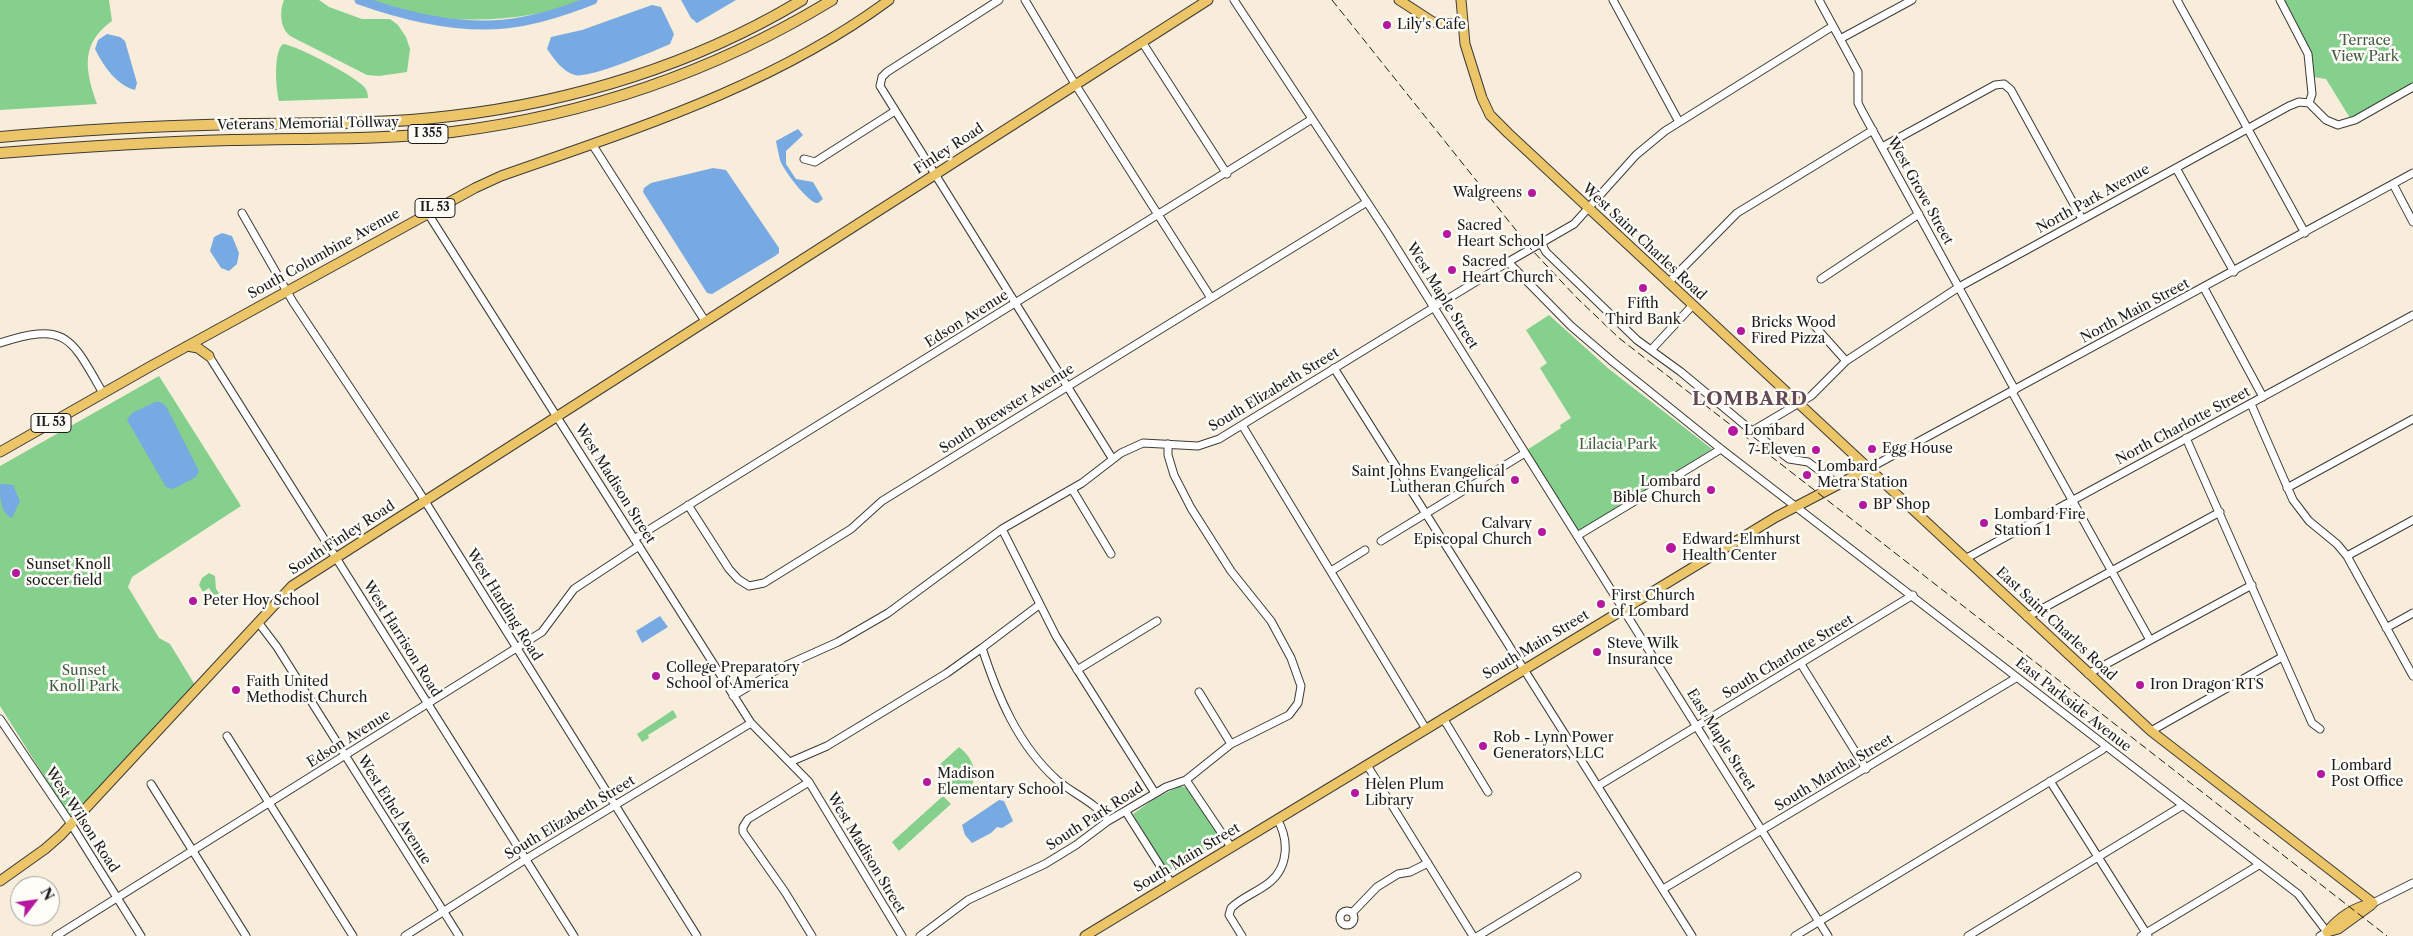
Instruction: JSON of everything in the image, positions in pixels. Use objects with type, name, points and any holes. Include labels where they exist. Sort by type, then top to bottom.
[{"type":"highway","name":"Veterans Memorial Tollway","points":[[0,137],[112,129],[404,120],[517,106],[600,87],[691,55],[722,42],[802,0]]},
{"type":"highway","name":"Veterans Memorial Tollway","points":[[0,153],[113,144],[406,136],[522,121],[602,102],[696,70],[770,35],[832,0]]},
{"type":"main road","name":"South Columbine Avenue","points":[[0,452],[427,212],[501,176],[661,120],[744,85],[827,41],[889,0]]},
{"type":"main road","name":"Finley Road","points":[[705,321],[1208,0]]},
{"type":"main road","points":[[1398,0],[1433,22],[1462,25]]},
{"type":"main road","name":"West Saint Charles Road","points":[[1461,0],[1462,25],[1468,59],[1490,115],[1589,210],[1868,469]]},
{"type":"main road","name":"South Finley Road","points":[[1,878],[45,849],[71,824],[292,586],[705,321]]},
{"type":"main road","points":[[207,335],[205,344],[209,356]]},
{"type":"main road","points":[[187,346],[198,348],[209,356]]},
{"type":"main road","name":"South Main Street","points":[[1085,936],[1458,709],[1470,705],[1478,696],[1623,609],[1796,506],[1868,469]]},
{"type":"main road","name":"East Saint Charles Road","points":[[1868,469],[2151,731],[2373,903]]},
{"type":"main road","points":[[2326,935],[2333,924],[2359,906],[2373,903]]},
{"type":"street","points":[[999,0],[887,72],[880,82],[882,90],[895,112],[1112,458]]},
{"type":"street","points":[[1024,0],[1211,298]]},
{"type":"street","name":"West Maple Street","points":[[1234,0],[1367,202],[1623,609]]},
{"type":"street","points":[[1613,0],[1679,122]]},
{"type":"street","name":"West Grove Street","points":[[1819,0],[1858,72],[1858,103],[2150,640]]},
{"type":"street","points":[[1840,38],[1912,0]]},
{"type":"street","points":[[2177,0],[2305,233]]},
{"type":"street","points":[[2280,0],[2308,54],[2312,94],[2309,103],[2326,120],[2338,125],[2355,120],[2413,88]]},
{"type":"street","name":"South Elizabeth Street","points":[[733,696],[780,668],[838,642],[888,613],[1002,529],[1072,489],[1102,469],[1112,458],[1143,443],[1198,446],[1210,444],[1508,262],[1574,224],[1589,210],[1636,155],[1679,122],[1833,26]]},
{"type":"street","points":[[1142,42],[1227,174]]},
{"type":"street","points":[[1882,147],[1995,86],[2004,84],[2011,90],[2082,219]]},
{"type":"street","name":"North Park Avenue","points":[[1752,431],[1811,396],[1846,361],[1959,287],[2294,103],[2309,103]]},
{"type":"street","points":[[804,159],[815,162],[895,112]]},
{"type":"street","name":"Edson Avenue","points":[[634,539],[1227,174],[1312,119]]},
{"type":"street","points":[[1668,283],[1737,213],[1873,130]]},
{"type":"street","points":[[592,144],[705,321]]},
{"type":"street","points":[[2176,168],[2234,272]]},
{"type":"street","name":"North Main Street","points":[[1868,469],[2234,272],[2413,173]]},
{"type":"street","points":[[2393,184],[2413,222]]},
{"type":"street","name":"South Brewster Avenue","points":[[688,505],[733,575],[749,586],[762,584],[851,529],[882,501],[1367,202]]},
{"type":"street","name":"West Madison Street","points":[[427,212],[733,696],[751,723],[809,782],[902,936]]},
{"type":"street","name":"West Harding Road","points":[[242,214],[286,291],[424,502],[697,936]]},
{"type":"street","points":[[1821,279],[1919,214]]},
{"type":"street","points":[[1541,243],[1546,252],[1617,322],[1651,350],[1789,459],[1813,465],[1839,485]]},
{"type":"street","name":"East Parkside Avenue","points":[[1508,262],[1547,304],[1596,348],[1721,449],[2298,894],[2326,935]]},
{"type":"street","points":[[2204,288],[2263,397]]},
{"type":"street","points":[[1651,350],[1692,306]]},
{"type":"street","name":"North Charlotte Street","points":[[1965,559],[2413,315]]},
{"type":"street","points":[[1812,322],[1846,361]]},
{"type":"street","points":[[0,343],[45,332],[63,338],[77,350],[103,393]]},
{"type":"street","name":"West Harrison Road","points":[[209,356],[574,936]]},
{"type":"street","points":[[1334,368],[1692,936]]},
{"type":"street","points":[[2251,404],[2288,488],[2303,514],[2342,549],[2347,556],[2413,676]]},
{"type":"street","points":[[2288,488],[2413,419]]},
{"type":"street","points":[[1242,425],[1426,729]]},
{"type":"street","points":[[2186,438],[2312,723],[2320,729]]},
{"type":"street","name":"South Park Road","points":[[920,936],[968,900],[1045,864],[1076,845],[1108,821],[1155,793],[1186,780],[1231,744],[1289,715],[1301,696],[1299,677],[1275,628],[1217,551],[1187,501],[1170,463],[1168,444]]},
{"type":"street","points":[[1578,536],[1721,449]]},
{"type":"street","points":[[1381,541],[1525,453]]},
{"type":"street","points":[[1072,489],[1111,554]]},
{"type":"street","points":[[2027,617],[2220,512]]},
{"type":"street","points":[[2347,556],[2413,520]]},
{"type":"street","points":[[1002,529],[1039,604],[1077,670],[1155,793]]},
{"type":"street","name":"Edson Avenue","points":[[56,936],[517,649],[547,628],[574,589],[639,546]]},
{"type":"street","points":[[1331,571],[1365,550]]},
{"type":"street","points":[[2088,674],[2252,585]]},
{"type":"street","name":"South Charlotte Street","points":[[1598,786],[1913,596]]},
{"type":"street","points":[[790,762],[827,746],[947,673],[1039,604]]},
{"type":"street","name":"East Maple Street","points":[[1623,609],[1828,936]]},
{"type":"street","points":[[2386,628],[2413,613]]},
{"type":"street","name":"West Ethel Avenue","points":[[258,622],[346,756],[459,936]]},
{"type":"street","points":[[1077,670],[1157,622]]},
{"type":"street","points":[[982,648],[1004,708],[1029,749],[1056,779],[1100,810],[1108,821]]},
{"type":"street","points":[[2151,731],[2284,661]]},
{"type":"street","points":[[1801,664],[1866,769]]},
{"type":"street","name":"South Martha Street","points":[[1663,889],[2016,678]]},
{"type":"street","points":[[1199,692],[1231,744]]},
{"type":"street","points":[[1443,718],[1488,792]]},
{"type":"street","name":"West Wilson Road","points":[[0,719],[71,824],[141,936]]},
{"type":"street","name":"South Elizabeth Street","points":[[405,936],[614,805],[751,723]]},
{"type":"street","points":[[228,736],[353,936]]},
{"type":"street","points":[[1795,936],[2106,746]]},
{"type":"street","points":[[1367,765],[1473,936]]},
{"type":"street","points":[[1186,780],[1231,847]]},
{"type":"street","points":[[2050,781],[2145,935],[2259,864]]},
{"type":"street","points":[[809,782],[748,819],[744,824],[743,835],[785,892],[812,936]]},
{"type":"street","points":[[151,784],[246,936]]},
{"type":"street","points":[[1968,936],[2182,806]]},
{"type":"street","points":[[1126,812],[1172,883]]},
{"type":"street","points":[[1242,936],[1229,915],[1231,908],[1271,881],[1280,869],[1286,846],[1283,828],[1277,819]]},
{"type":"street","points":[[1353,912],[1377,887],[1398,874],[1410,872],[1428,862]]},
{"type":"street","points":[[1478,936],[1577,876]]},
{"type":"street","points":[[2373,903],[2413,883]]},
{"type":"green space","points":[[0,0],[109,0],[112,21],[94,39],[88,58],[90,80],[97,104],[0,110]]},
{"type":"green space","points":[[284,0],[319,0],[329,7],[362,19],[390,19],[398,25],[406,37],[410,49],[407,72],[379,76],[367,75],[292,37],[283,25],[281,10]]},
{"type":"green space","points":[[369,0],[588,0],[535,14],[480,20],[434,17]]},
{"type":"green space","name":"Terrace View Park","points":[[2283,0],[2413,0],[2413,84],[2350,118],[2326,79],[2313,77]]},
{"type":"green space","points":[[283,44],[324,61],[347,74],[364,87],[368,98],[279,101],[276,80],[277,62],[280,48]]},
{"type":"green space","name":"Lilacia Park","points":[[1549,315],[1609,369],[1712,449],[1579,532],[1527,450],[1561,428],[1560,425],[1571,418],[1540,368],[1547,363],[1526,330]]},
{"type":"green space","name":"Sunset Knoll Park","points":[[159,376],[241,506],[132,577],[128,587],[159,638],[170,644],[195,685],[71,819],[0,706],[0,466]]},
{"type":"green space","points":[[209,573],[215,576],[216,589],[219,593],[211,602],[207,596],[212,593],[209,588],[203,592],[199,585],[202,578]]},
{"type":"green space","points":[[673,710],[677,717],[648,735],[649,738],[642,742],[637,734]]},
{"type":"green space","points":[[959,747],[970,759],[974,772],[972,785],[961,797],[938,775],[937,767]]},
{"type":"green space","points":[[1180,786],[1188,788],[1205,810],[1223,842],[1169,875],[1133,814],[1154,799]]},
{"type":"green space","points":[[943,796],[951,804],[899,851],[892,842]]},
{"type":"water","points":[[681,0],[736,0],[697,23],[691,18]]},
{"type":"water","points":[[652,5],[661,7],[674,34],[670,44],[622,64],[582,75],[575,75],[563,68],[547,49],[551,37],[582,30]]},
{"type":"water","points":[[107,34],[120,37],[125,41],[137,83],[135,90],[116,79],[106,68],[95,49],[98,40]]},
{"type":"water","points":[[798,129],[803,135],[786,151],[786,164],[796,179],[813,182],[823,199],[818,203],[809,199],[797,186],[780,160],[776,141]]},
{"type":"water","points":[[713,168],[726,170],[779,248],[779,253],[712,294],[707,293],[643,192],[644,188],[651,183]]},
{"type":"water","points":[[222,233],[232,236],[239,253],[237,264],[229,271],[221,268],[210,251],[214,237]]},
{"type":"water","points":[[155,402],[160,402],[166,406],[199,471],[196,477],[173,489],[166,487],[127,420],[132,413]]},
{"type":"water","points":[[0,484],[13,485],[20,501],[12,518],[8,516],[3,508]]},
{"type":"water","points":[[660,616],[668,627],[642,643],[636,631]]},
{"type":"water","points":[[999,800],[1004,801],[1013,821],[1002,828],[997,827],[991,833],[972,843],[965,835],[962,825]]},
{"type":"waterway","points":[[359,0],[412,16],[468,25],[516,23],[561,12],[593,0]]},
{"type":"railway","points":[[1332,0],[1531,249],[1577,298],[1619,338],[2387,936]]},
{"type":"place","name":"Lily's Cafe","points":[[1387,25]]},
{"type":"place","name":"Walgreens","points":[[1532,193]]},
{"type":"place","name":"Sacred Heart School","points":[[1447,234]]},
{"type":"place","name":"Sacred Heart Church","points":[[1452,270]]},
{"type":"place","name":"Fifth Third Bank","points":[[1643,288]]},
{"type":"place","name":"Bricks Wood Fired Pizza","points":[[1741,331]]},
{"type":"place","name":"Lombard","points":[[1733,431]]},
{"type":"place","name":"Egg House","points":[[1872,449]]},
{"type":"place","name":"7-Eleven","points":[[1816,450]]},
{"type":"place","name":"Lombard Metra Station","points":[[1807,475]]},
{"type":"place","name":"Saint Johns Evangelical Lutheran Church","points":[[1515,480]]},
{"type":"place","name":"Lombard Bible Church","points":[[1711,490]]},
{"type":"place","name":"BP Shop","points":[[1863,505]]},
{"type":"place","name":"Lombard Fire Station 1","points":[[1984,523]]},
{"type":"place","name":"Calvary Episcopal Church","points":[[1542,532]]},
{"type":"place","name":"Edward-Elmhurst Health Center","points":[[1671,548]]},
{"type":"place","name":"Sunset Knoll soccer field","points":[[16,573]]},
{"type":"place","name":"Peter Hoy School","points":[[193,601]]},
{"type":"place","name":"First Church of Lombard","points":[[1601,604]]},
{"type":"place","name":"Steve Wilk Insurance","points":[[1597,652]]},
{"type":"place","name":"College Preparatory School of America","points":[[656,676]]},
{"type":"place","name":"Iron Dragon RTS","points":[[2140,685]]},
{"type":"place","name":"Faith United Methodist Church","points":[[236,690]]},
{"type":"place","name":"Rob - Lynn Power Generators, LLC","points":[[1483,746]]},
{"type":"place","name":"Lombard Post Office","points":[[2321,774]]},
{"type":"place","name":"Madison Elementary School","points":[[927,782]]},
{"type":"place","name":"Helen Plum Library","points":[[1355,793]]},
{"type":"district","name":"LOMBARD","points":[[1750,400]]}]
